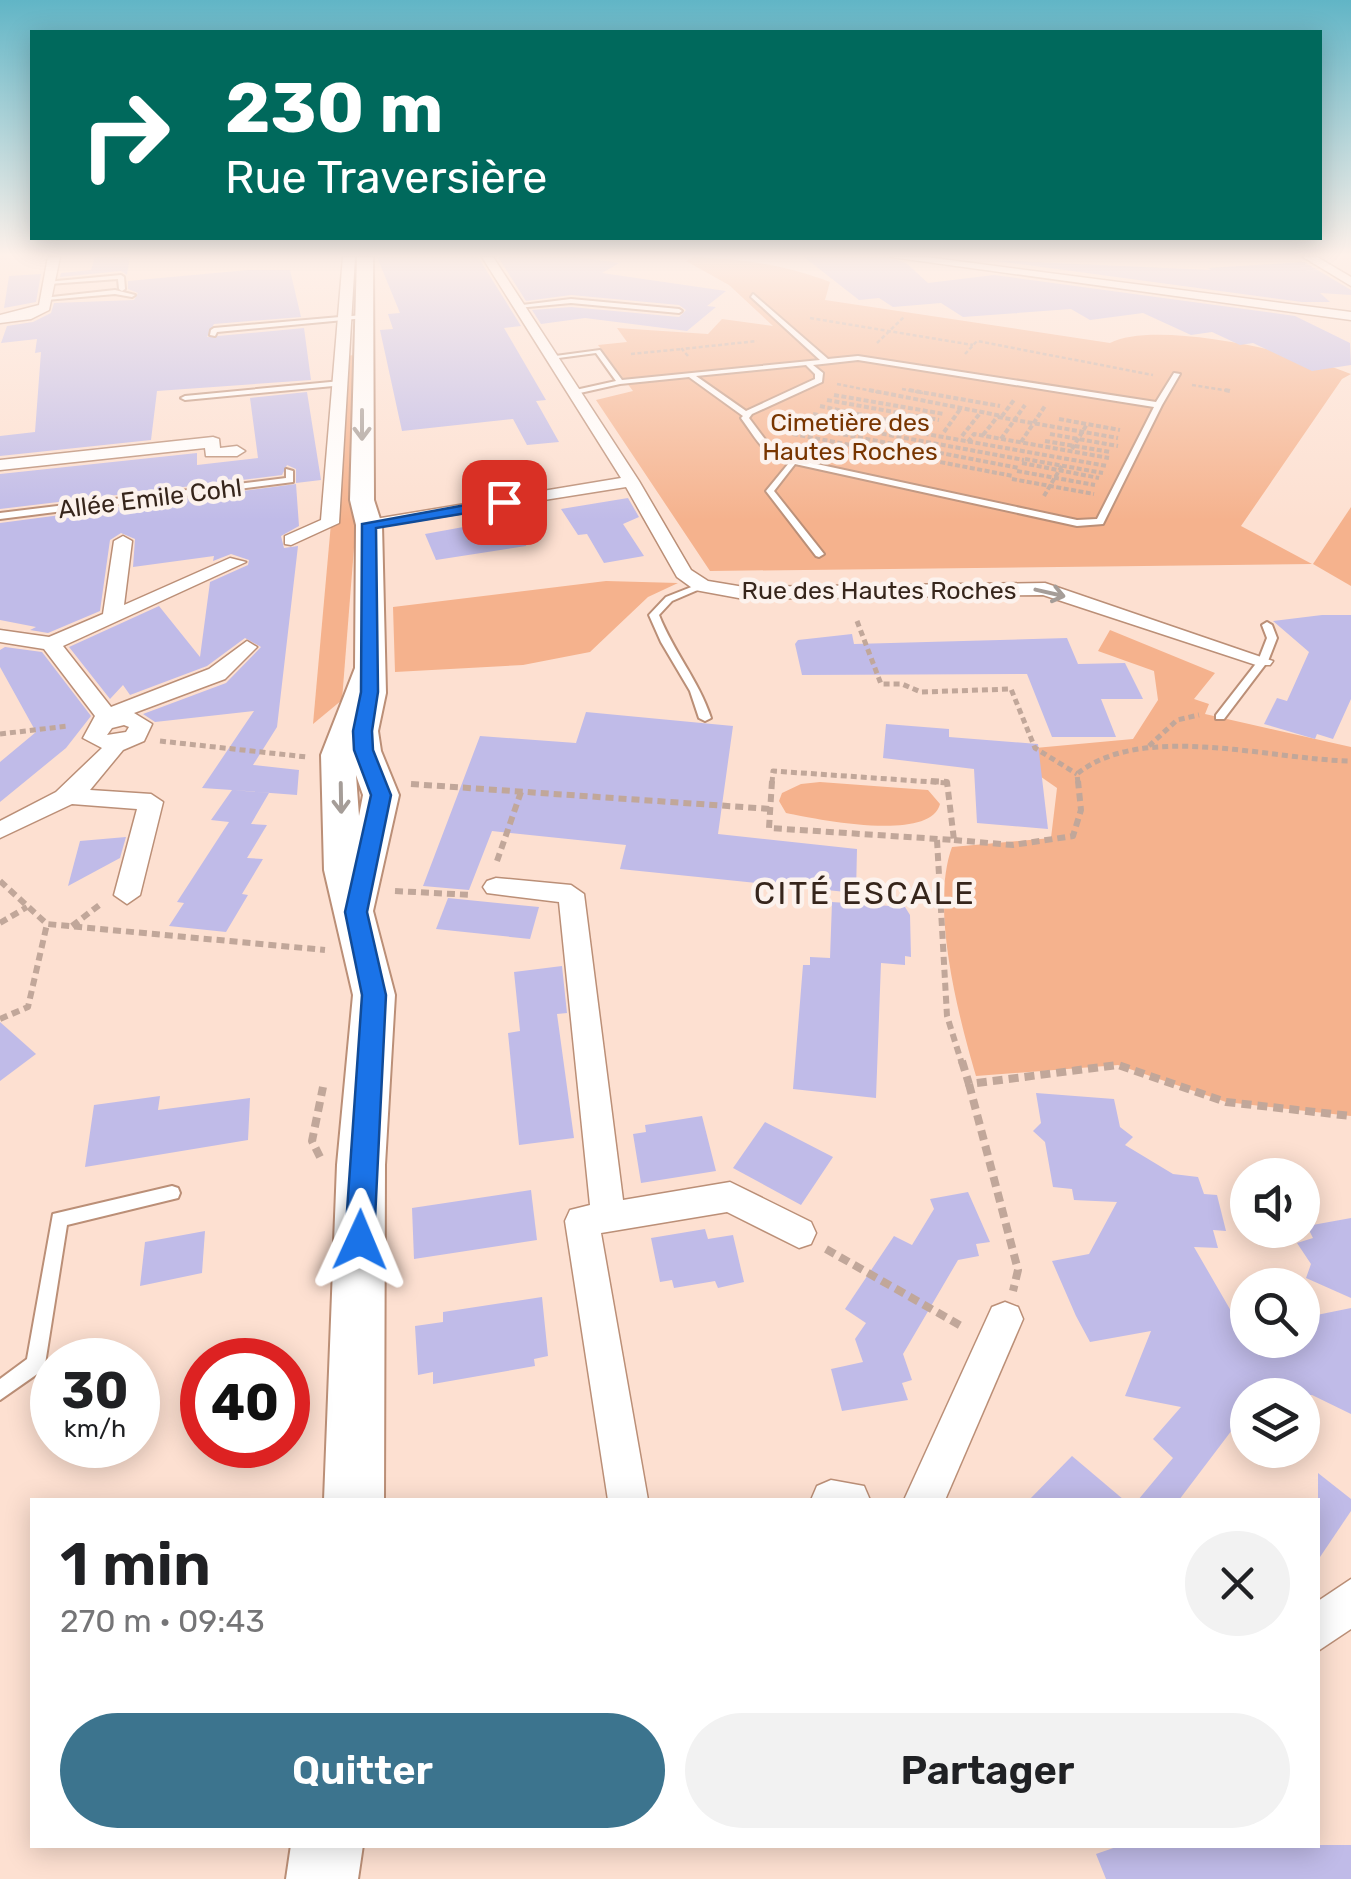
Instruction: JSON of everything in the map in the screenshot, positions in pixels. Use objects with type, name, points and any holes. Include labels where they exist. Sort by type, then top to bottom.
[{"type":"street","points":[[353,345],[362,500],[369,524],[364,750],[377,782],[378,826],[366,918],[374,995],[361,1165],[354,1498]]},
{"type":"street","name":"Rue des Hautes Roches","points":[[543,345],[631,481],[684,573],[702,586],[744,594],[1045,590],[1263,660]]},
{"type":"street","points":[[291,540],[330,523],[341,384],[353,353]]},
{"type":"street","points":[[0,465],[213,442],[212,453],[237,452]]},
{"type":"street","points":[[369,524],[631,481]]},
{"type":"street","points":[[112,616],[123,540]]},
{"type":"street","points":[[0,636],[51,644],[237,562]]},
{"type":"street","points":[[51,644],[112,730]]},
{"type":"street","points":[[0,830],[44,814],[68,796],[112,730],[217,674],[247,646]]},
{"type":"street","points":[[366,918],[343,870],[338,756],[368,671]]},
{"type":"street","points":[[68,796],[151,802],[127,896]]},
{"type":"street","points":[[496,887],[571,894],[608,1217]]},
{"type":"street","points":[[628,1498],[582,1221],[730,1197],[799,1233]]},
{"type":"street","points":[[925,1498],[1000,1332]]},
{"type":"street","points":[[1320,1628],[1351,1602]]},
{"type":"street","points":[[322,1879],[327,1848]]},
{"type":"lane","points":[[808,345],[826,361]]},
{"type":"lane","points":[[551,357],[598,352],[620,382]]},
{"type":"lane","points":[[574,393],[620,382],[883,359],[1158,405]]},
{"type":"lane","points":[[747,415],[819,380],[819,373],[807,364]]},
{"type":"lane","points":[[692,377],[747,415],[770,452],[790,465],[1091,524],[1100,522],[1174,378]]},
{"type":"lane","points":[[185,398],[341,384]]},
{"type":"lane","points":[[790,465],[770,491],[819,554]]},
{"type":"lane","name":"Allée Emile Cohl","points":[[0,518],[290,480],[289,471]]},
{"type":"lane","points":[[0,518],[121,506]]},
{"type":"lane","points":[[702,586],[669,600],[654,615],[661,637],[699,692],[705,718]]},
{"type":"lane","points":[[1220,717],[1263,660],[1272,638],[1267,625]]},
{"type":"lane","points":[[0,1390],[36,1364],[58,1219],[172,1193]]},
{"type":"path","points":[[870,349],[875,345]]},
{"type":"path","points":[[950,370],[973,345]]},
{"type":"path","points":[[992,345],[990,347],[1230,391]]},
{"type":"path","points":[[630,354],[682,349]]},
{"type":"path","points":[[890,420],[936,368]]},
{"type":"path","points":[[819,373],[840,386],[1124,439]]},
{"type":"path","points":[[983,435],[1026,383]]},
{"type":"path","points":[[876,385],[1000,406]]},
{"type":"path","points":[[793,434],[951,464],[1108,467],[1113,459],[1044,444],[983,435],[969,439],[930,430],[962,392]]},
{"type":"path","points":[[1001,438],[1035,392]]},
{"type":"path","points":[[1022,442],[1053,394]]},
{"type":"path","points":[[834,395],[944,414]]},
{"type":"path","points":[[826,400],[939,420]]},
{"type":"path","points":[[820,406],[906,423],[861,479]]},
{"type":"path","points":[[944,432],[961,408]]},
{"type":"path","points":[[1044,444],[1066,408]]},
{"type":"path","points":[[962,436],[979,413]]},
{"type":"path","points":[[812,414],[969,439],[1106,474],[1090,503]]},
{"type":"path","points":[[806,446],[842,452],[872,417]]},
{"type":"path","points":[[1059,419],[1120,430]]},
{"type":"path","points":[[808,420],[963,448],[1019,468],[1099,486]]},
{"type":"path","points":[[1041,501],[1087,424]]},
{"type":"path","points":[[799,426],[1019,468],[1050,486],[1094,494]]},
{"type":"path","points":[[1050,434],[1120,446]]},
{"type":"path","points":[[951,464],[969,439]]},
{"type":"path","points":[[1063,464],[1124,473]]},
{"type":"path","points":[[1006,487],[1019,468]]},
{"type":"path","points":[[1045,494],[1060,497]]},
{"type":"path","points":[[857,621],[881,684],[902,684],[921,692],[1011,690],[1035,748],[1077,774]]},
{"type":"path","points":[[1149,746],[1182,716],[1220,717]]},
{"type":"path","points":[[0,734],[71,726],[308,757]]},
{"type":"path","points":[[1077,774],[1093,758],[1149,746],[1320,763],[1351,761]]},
{"type":"path","points":[[954,840],[948,782],[774,771],[769,828],[1013,845],[1073,836],[1081,810],[1077,774]]},
{"type":"path","points":[[377,782],[770,810]]},
{"type":"path","points":[[413,802],[420,785]]},
{"type":"path","points":[[0,881],[47,924],[71,927],[366,918],[467,897],[496,887],[494,870],[520,792]]},
{"type":"path","points":[[799,1233],[1000,1332],[1018,1270],[947,1016],[937,898],[937,840]]},
{"type":"path","points":[[71,927],[99,904],[127,896]]},
{"type":"path","points":[[0,922],[26,907]]},
{"type":"path","points":[[0,1019],[28,1007],[47,924]]},
{"type":"path","points":[[969,1084],[1118,1065],[1226,1102],[1351,1116]]},
{"type":"green space","name":"Cimetière des Hautes Roches","points":[[598,345],[1243,345],[1351,374],[1342,379],[1241,526],[1312,564],[710,571],[596,400],[633,391]]},
{"type":"green space","points":[[354,355],[355,535],[342,700],[313,724],[346,356]]},
{"type":"green space","points":[[1351,507],[1351,586],[1313,564]]},
{"type":"green space","points":[[606,581],[678,583],[648,597],[590,652],[523,665],[395,672],[393,607]]},
{"type":"green space","points":[[1110,630],[1215,673],[1194,699],[1209,704],[1205,714],[1351,747],[1351,1116],[1226,1102],[1118,1065],[976,1076],[955,993],[945,930],[946,872],[952,847],[1051,838],[1057,788],[1034,772],[1035,748],[1133,739],[1158,700],[1154,671],[1098,651]]},
{"type":"green space","points":[[801,784],[928,790],[940,804],[932,816],[895,826],[786,813],[779,801],[782,793]]},
{"type":"building","points":[[36,345],[306,345],[311,380],[157,391],[151,440],[0,456],[0,436],[35,432],[41,352],[35,353]]},
{"type":"building","points":[[383,345],[514,345],[546,400],[536,401],[559,442],[527,445],[513,419],[402,431]]},
{"type":"building","points":[[1257,345],[1350,345],[1351,365],[1312,371]]},
{"type":"building","points":[[307,392],[321,480],[296,483],[296,469],[287,465],[282,475],[0,509],[0,474],[197,453],[197,465],[258,458],[250,398]]},
{"type":"building","points":[[296,484],[299,526],[281,536],[284,548],[298,546],[277,727],[253,765],[299,770],[297,795],[233,790],[269,793],[251,824],[267,825],[247,858],[263,859],[242,894],[248,895],[226,932],[169,926],[184,903],[177,902],[229,822],[211,820],[232,790],[202,788],[254,711],[155,722],[143,714],[226,683],[261,647],[245,638],[207,666],[130,695],[123,685],[110,699],[69,647],[159,606],[200,657],[210,582],[248,565],[249,560],[231,554],[213,561],[214,556],[133,567],[135,539],[121,533],[110,540],[100,611],[48,633],[0,620],[0,523]]},
{"type":"building","points":[[628,498],[639,517],[623,524],[644,556],[604,563],[587,534],[578,535],[561,509]]},
{"type":"building","points":[[535,514],[526,546],[436,560],[425,534]]},
{"type":"building","points":[[1351,615],[1351,699],[1333,739],[1317,734],[1315,739],[1264,724],[1277,698],[1287,701],[1309,652],[1273,621]]},
{"type":"building","points":[[852,634],[854,644],[1067,638],[1078,664],[1125,663],[1143,699],[1101,699],[1116,737],[1052,737],[1027,674],[802,675],[795,644],[798,640]]},
{"type":"building","points":[[5,647],[42,652],[91,716],[66,748],[0,802],[0,762],[36,732],[0,667],[0,650]]},
{"type":"building","points":[[586,712],[733,726],[718,834],[857,849],[856,893],[620,869],[626,845],[492,831],[469,890],[423,886],[480,736],[576,743]]},
{"type":"building","points":[[886,724],[949,729],[949,737],[1038,744],[1048,829],[977,823],[974,769],[883,758]]},
{"type":"building","points":[[126,837],[120,858],[68,886],[80,841]]},
{"type":"building","points":[[448,898],[539,907],[530,939],[436,929]]},
{"type":"building","points":[[832,902],[905,907],[910,915],[911,957],[905,956],[905,965],[881,963],[876,1098],[793,1089],[803,965],[810,965],[810,957],[830,958]]},
{"type":"building","points":[[562,966],[567,1013],[557,1014],[574,1138],[519,1145],[508,1033],[520,1031],[514,972]]},
{"type":"building","points":[[0,1022],[36,1054],[0,1081]]},
{"type":"building","points":[[1036,1093],[1114,1099],[1120,1127],[1133,1137],[1125,1145],[1173,1174],[1198,1177],[1204,1194],[1217,1195],[1226,1231],[1213,1230],[1218,1248],[1194,1247],[1230,1309],[1230,1358],[1320,1358],[1320,1314],[1351,1308],[1351,1414],[1320,1399],[1320,1378],[1230,1378],[1230,1433],[1181,1498],[1140,1498],[1173,1458],[1153,1439],[1181,1407],[1125,1396],[1151,1331],[1090,1342],[1076,1316],[1052,1261],[1089,1254],[1117,1202],[1074,1200],[1072,1189],[1053,1187],[1045,1142],[1033,1131],[1041,1123]]},
{"type":"building","points":[[160,1096],[158,1110],[250,1098],[248,1140],[85,1167],[94,1105]]},
{"type":"building","points":[[702,1116],[716,1171],[641,1183],[633,1134],[646,1132],[645,1125]]},
{"type":"building","points":[[765,1122],[833,1157],[801,1205],[733,1168]]},
{"type":"building","points":[[531,1190],[537,1240],[414,1259],[412,1208]]},
{"type":"building","points":[[968,1192],[990,1242],[976,1244],[979,1256],[958,1260],[903,1354],[912,1380],[902,1383],[908,1400],[842,1411],[831,1369],[863,1362],[855,1339],[866,1323],[845,1309],[894,1236],[912,1245],[934,1209],[930,1199]]},
{"type":"building","points":[[1351,1218],[1351,1298],[1320,1284],[1320,1268],[1310,1268],[1300,1248],[1320,1248],[1320,1224]]},
{"type":"building","points":[[705,1229],[708,1239],[733,1235],[744,1282],[718,1288],[715,1281],[674,1288],[672,1280],[660,1282],[651,1238]]},
{"type":"building","points":[[205,1231],[202,1273],[140,1286],[145,1242]]},
{"type":"building","points":[[542,1297],[548,1356],[534,1359],[535,1366],[433,1384],[433,1372],[418,1375],[415,1326],[443,1322],[443,1312]]},
{"type":"building","points":[[1072,1456],[1122,1498],[1031,1498]]},
{"type":"building","points":[[1318,1473],[1351,1499],[1351,1511],[1320,1557],[1320,1498]]},
{"type":"building","points":[[1351,1845],[1351,1879],[1106,1879],[1096,1854],[1113,1848]]},
{"type":"district","name":"CITÉ ESCALE","points":[[865,893]]},
{"type":"route","points":[[360,1240],[361,1165],[374,995],[356,912],[378,826],[381,795],[364,750],[362,731],[370,692],[369,524],[504,502]]}]
